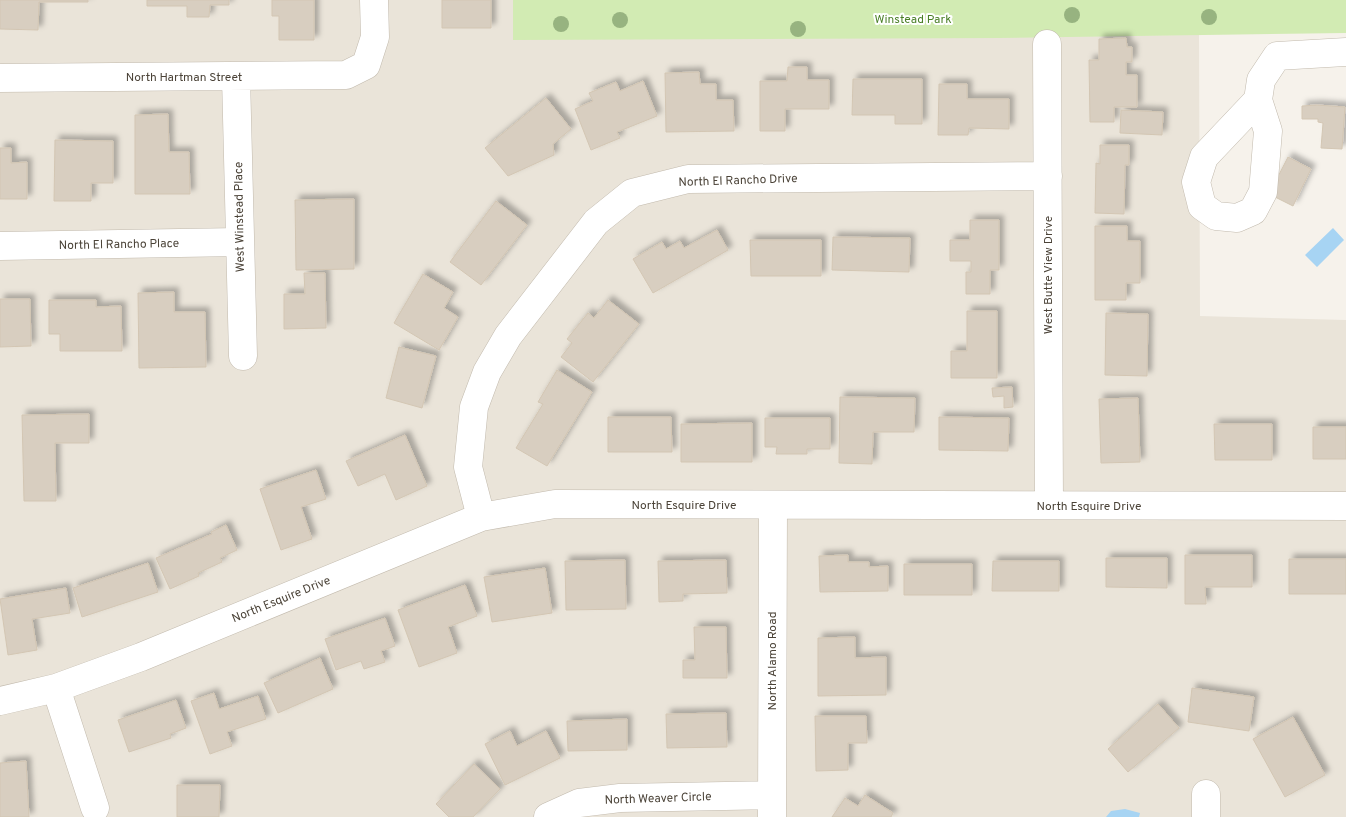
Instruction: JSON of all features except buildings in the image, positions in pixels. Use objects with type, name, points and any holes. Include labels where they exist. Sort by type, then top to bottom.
[{"type":"street","name":"North Hartman Street","points":[[0,78],[346,75],[366,65],[375,38],[374,0]]},
{"type":"street","name":"West Butte View Drive","points":[[1047,44],[1049,505]]},
{"type":"street","points":[[1258,100],[1261,80],[1278,56],[1346,52]]},
{"type":"street","name":"West Winstead Place","points":[[236,77],[243,356]]},
{"type":"street","name":"North El Rancho Drive","points":[[481,517],[468,467],[474,408],[487,372],[508,336],[596,222],[632,193],[688,179],[1048,176]]},
{"type":"street","name":"North El Rancho Place","points":[[0,246],[239,242]]},
{"type":"street","name":"North Esquire Drive","points":[[0,701],[56,688],[141,657],[481,517],[555,504],[1346,506]]},
{"type":"street","name":"North Alamo Road","points":[[772,806],[773,505]]},
{"type":"street","points":[[56,688],[95,808]]},
{"type":"street","name":"North Weaver Circle","points":[[548,817],[579,803],[620,798],[772,806]]},
{"type":"shaded area","points":[[0,0],[513,0],[513,39],[1199,35],[1200,316],[1346,320],[1346,817],[0,817]]},
{"type":"green space","name":"Winstead Park","points":[[513,0],[1346,0],[1346,33],[998,38],[513,40]]},
{"type":"water","points":[[1333,228],[1344,240],[1317,267],[1305,255]]},
{"type":"water","points":[[1125,809],[1140,813],[1139,817],[1106,817],[1111,811]]}]
